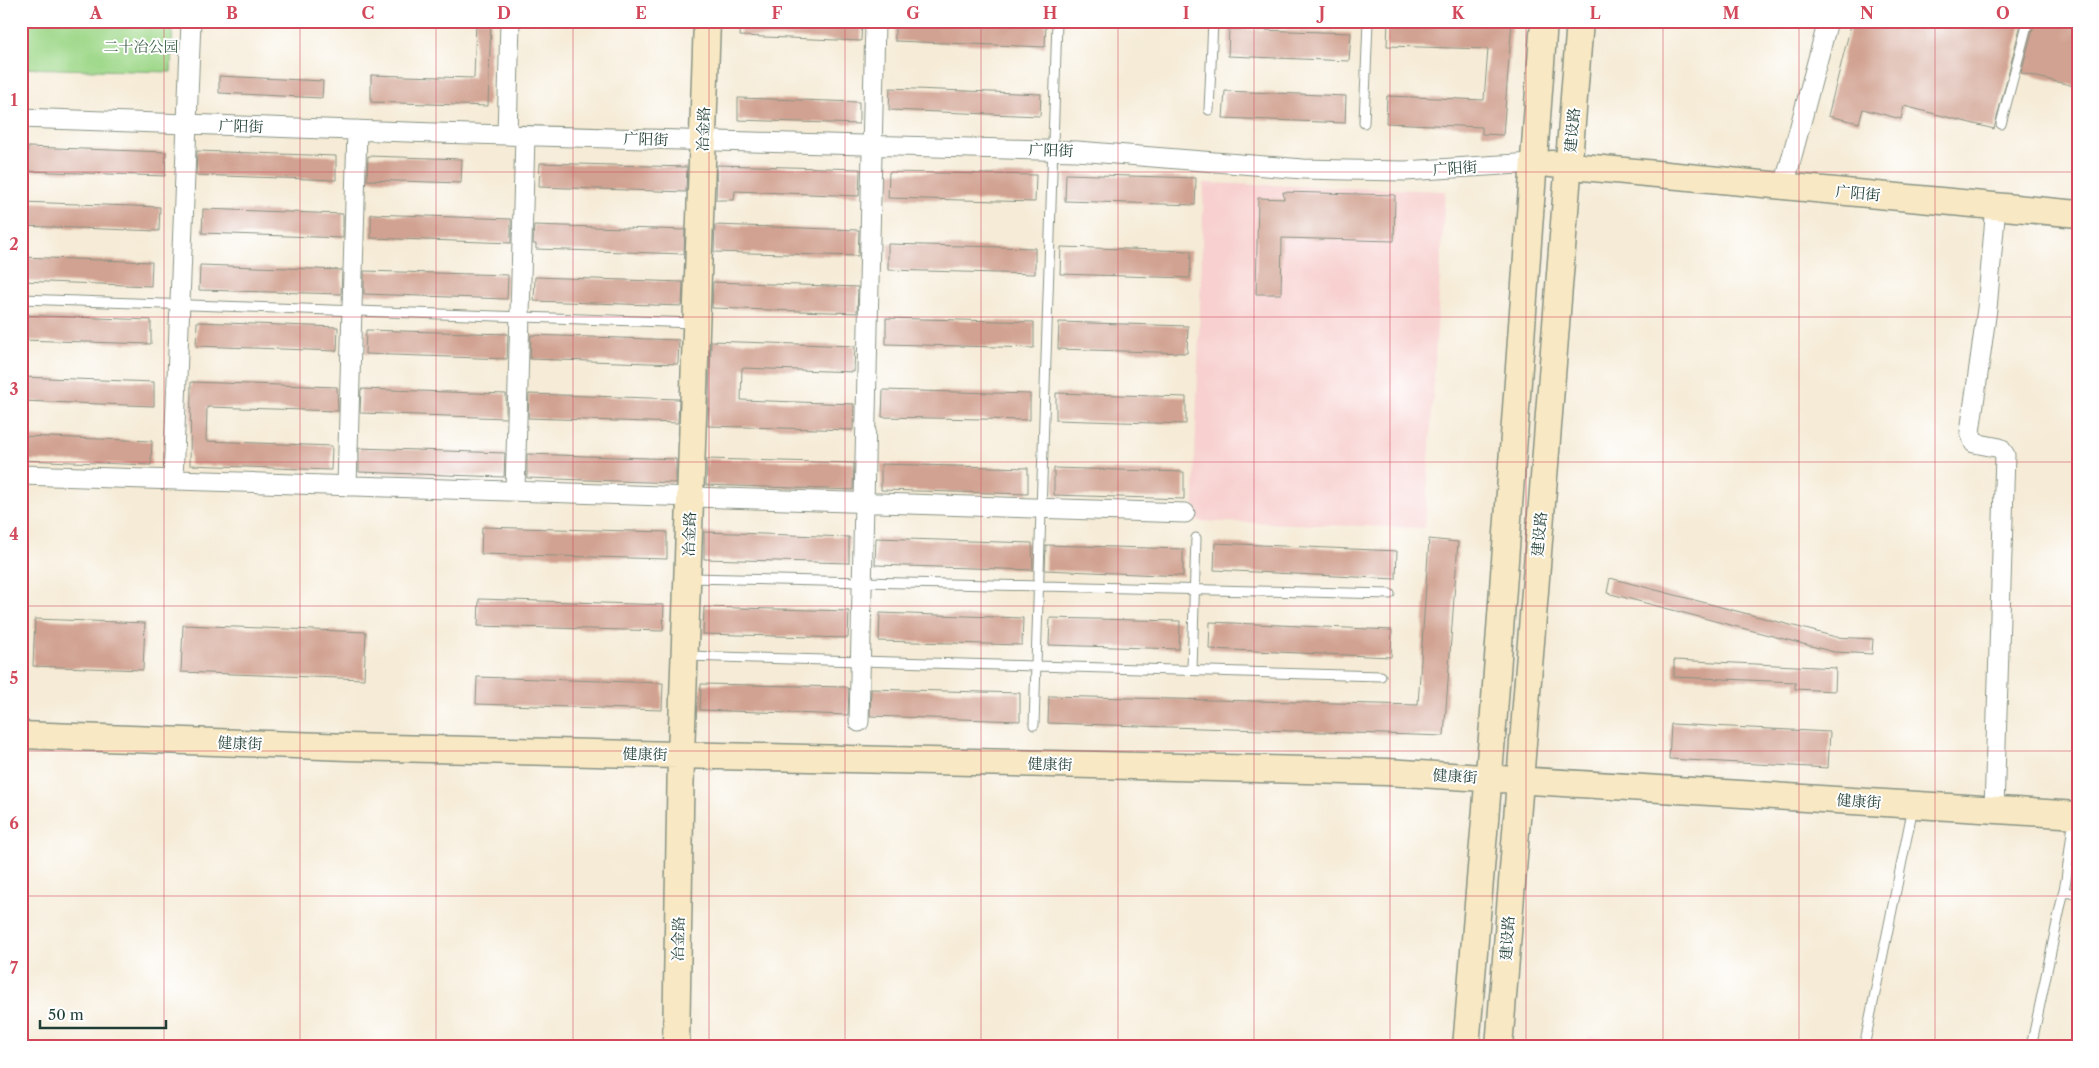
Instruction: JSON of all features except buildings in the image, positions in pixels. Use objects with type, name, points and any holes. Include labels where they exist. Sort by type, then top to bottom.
[{"type":"street","points":[[173,480],[191,21]]},
{"type":"street","points":[[510,21],[516,136],[520,317],[515,491]]},
{"type":"street","name":"冶金路","points":[[676,1047],[681,755],[707,21]]},
{"type":"street","points":[[859,722],[876,21]]},
{"type":"street","name":"建设路","points":[[1466,1047],[1488,778],[1544,21]]},
{"type":"street","name":"建设路","points":[[1499,1047],[1580,21]]},
{"type":"street","points":[[1784,186],[1828,21]]},
{"type":"street","name":"广阳街","points":[[21,118],[516,136],[1052,150],[1348,170],[1405,171],[1534,163],[2078,214]]},
{"type":"street","points":[[347,486],[357,130]]},
{"type":"street","points":[[1994,810],[2005,456],[2000,448],[1974,443],[1970,432],[1987,309],[1996,206]]},
{"type":"street","points":[[21,476],[1185,513]]},
{"type":"street","name":"健康街","points":[[21,734],[348,747],[1387,772],[2076,814]]},
{"type":"lane","points":[[1034,725],[1056,21]]},
{"type":"lane","points":[[1209,110],[1213,21]]},
{"type":"lane","points":[[1364,123],[1368,21]]},
{"type":"lane","points":[[2001,124],[2028,21]]},
{"type":"lane","points":[[21,299],[696,323]]},
{"type":"lane","points":[[1192,670],[1196,538]]},
{"type":"lane","points":[[687,578],[1390,594]]},
{"type":"lane","points":[[685,656],[1381,676]]},
{"type":"lane","points":[[1864,1047],[1913,804]]},
{"type":"lane","points":[[2032,1047],[2064,892],[2076,814]]},
{"type":"lane","points":[[2064,892],[2078,894]]},
{"type":"shaded area","points":[[1204,183],[1445,191],[1425,528],[1193,521]]},
{"type":"shaded area","points":[[1588,1036],[1705,1047],[1587,1047]]},
{"type":"green space","name":"二十冶公园","points":[[21,21],[173,21],[171,72],[21,68]]}]
